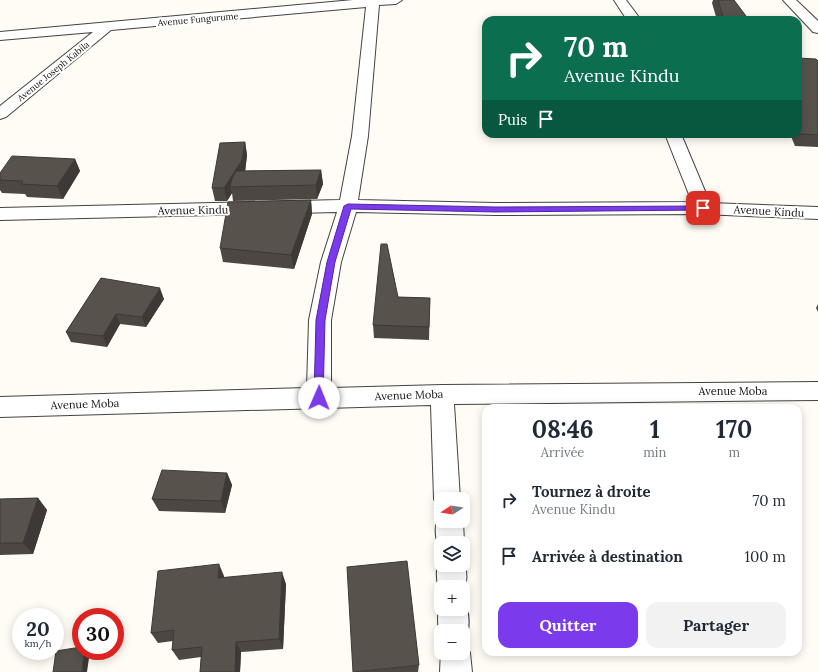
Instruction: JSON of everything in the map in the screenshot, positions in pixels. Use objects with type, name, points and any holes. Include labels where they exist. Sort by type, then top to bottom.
[{"type":"street","name":"Avenue Fungurume","points":[[0,36],[106,28],[396,0]]},
{"type":"street","points":[[620,0],[631,16]]},
{"type":"street","points":[[789,0],[818,29]]},
{"type":"street","points":[[319,398],[320,320],[331,262],[348,206],[360,136],[373,2]]},
{"type":"street","name":"Avenue Joseph Kabila","points":[[0,114],[106,28]]},
{"type":"street","points":[[675,138],[703,208]]},
{"type":"street","name":"Avenue Kindu","points":[[0,214],[348,206],[496,209],[703,208],[818,213]]},
{"type":"street","name":"Avenue Moba","points":[[0,407],[442,394],[608,391],[818,391]]},
{"type":"street","points":[[442,394],[448,492]]},
{"type":"street","points":[[455,660],[456,672]]},
{"type":"building","points":[[718,0],[734,0],[746,16],[723,16]]},
{"type":"building","points":[[802,58],[816,59],[818,61],[818,135],[802,134]]},
{"type":"building","points":[[245,142],[242,160],[224,188],[212,188],[220,143]]},
{"type":"building","points":[[12,156],[75,159],[57,186],[21,184],[23,181],[0,180],[0,173]]},
{"type":"building","points":[[321,170],[316,185],[230,187],[236,171]]},
{"type":"building","points":[[311,200],[291,255],[220,248],[228,202]]},
{"type":"building","points":[[381,244],[387,244],[398,297],[430,298],[429,327],[373,325]]},
{"type":"building","points":[[101,278],[160,288],[142,317],[116,314],[103,336],[66,332]]},
{"type":"building","points":[[162,470],[227,473],[221,501],[152,499]]},
{"type":"building","points":[[38,498],[23,543],[0,543],[0,499]]},
{"type":"building","points":[[407,561],[419,665],[353,672],[347,567]]},
{"type":"building","points":[[219,564],[218,578],[282,572],[279,639],[236,642],[235,672],[200,672],[202,647],[172,650],[174,630],[151,633],[158,571]]},
{"type":"building","points":[[72,648],[72,660],[83,660],[82,672],[53,672],[55,660],[64,660],[64,650]]},
{"type":"route","points":[[319,398],[320,320],[331,262],[348,206],[496,209],[703,208]]}]
